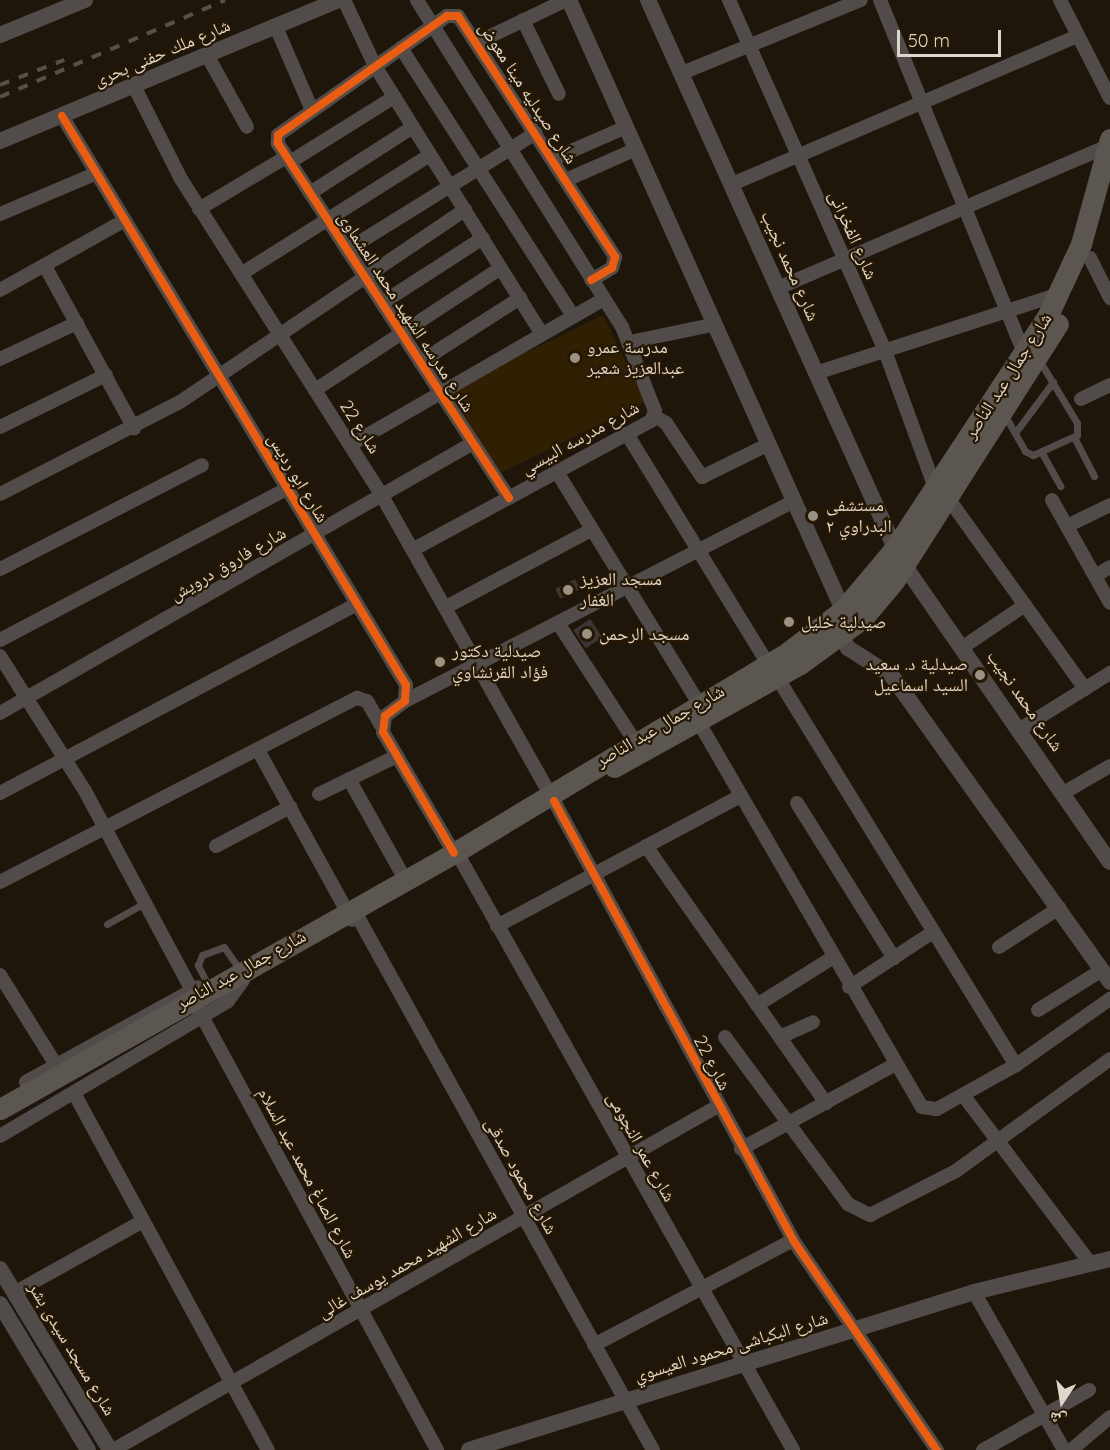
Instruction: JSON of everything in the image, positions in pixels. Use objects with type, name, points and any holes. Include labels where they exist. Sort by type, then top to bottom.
[{"type":"main road","name":"شارع جمال عبد الناصر","points":[[941,493],[1002,412],[1031,356],[1091,217],[1109,143]]},
{"type":"main road","name":"شارع جمال عبد الناصر","points":[[551,796],[772,670],[841,636],[874,606],[900,557],[1031,356],[1090,258],[1110,200]]},
{"type":"main road","name":"شارع جمال عبد الناصر","points":[[772,670],[843,610],[900,557]]},
{"type":"main road","name":"شارع جمال عبد الناصر","points":[[0,1120],[242,975],[353,917],[457,856],[634,740],[699,713]]},
{"type":"main road","name":"شارع جمال عبد الناصر","points":[[353,917],[405,879],[457,856]]},
{"type":"main road","name":"شارع جمال عبد الناصر","points":[[0,1109],[200,1000]]},
{"type":"street","points":[[0,35],[85,0]]},
{"type":"street","name":"شارع ملك حفنى بحرى","points":[[0,141],[339,0]]},
{"type":"street","points":[[344,0],[375,66],[542,334]]},
{"type":"street","name":"شارع مدرسه البيسي","points":[[414,549],[627,434],[654,416],[630,342],[431,27],[417,0]]},
{"type":"street","points":[[478,42],[567,0],[765,446],[843,610]]},
{"type":"street","name":"شارع محمد نجيب","points":[[648,0],[900,557],[1022,728],[1110,862]]},
{"type":"street","name":"شارع الفخرانى","points":[[729,0],[885,351],[941,493],[1085,689]]},
{"type":"street","points":[[682,73],[861,0]]},
{"type":"street","points":[[880,0],[924,103],[1006,312],[1031,356]]},
{"type":"street","points":[[1060,0],[1110,98]]},
{"type":"street","name":"شارع صيدليه مينا معوض","points":[[278,143],[281,132],[312,110],[447,16],[458,16],[478,42],[615,257],[612,268],[591,280]]},
{"type":"street","points":[[523,20],[560,94]]},
{"type":"street","points":[[276,27],[312,110]]},
{"type":"street","points":[[732,184],[1078,36]]},
{"type":"street","points":[[401,48],[573,316]]},
{"type":"street","points":[[207,55],[247,126]]},
{"type":"street","name":"شارع 22","points":[[134,86],[199,209],[382,496],[448,606],[741,1149],[793,1240],[858,1330],[936,1450]]},
{"type":"street","points":[[199,209],[394,97]]},
{"type":"street","name":"شارع ابو رديس","points":[[63,116],[406,685],[405,701]]},
{"type":"street","points":[[310,193],[413,127]]},
{"type":"street","points":[[553,159],[624,128]]},
{"type":"street","points":[[347,250],[536,133]]},
{"type":"street","name":"شارع مدرسه الشهيد محمد العشماوى","points":[[278,143],[508,498]]},
{"type":"street","points":[[778,288],[965,212],[1109,143]]},
{"type":"street","points":[[566,180],[634,150]]},
{"type":"street","points":[[241,274],[430,155]]},
{"type":"street","points":[[0,214],[97,173]]},
{"type":"street","points":[[0,494],[134,428],[219,375],[465,210]]},
{"type":"street","points":[[0,290],[46,268],[125,220]]},
{"type":"street","points":[[382,303],[483,238]]},
{"type":"street","points":[[1090,258],[1106,279],[1110,298]]},
{"type":"street","points":[[46,268],[134,428]]},
{"type":"street","points":[[315,390],[501,268]]},
{"type":"street","points":[[816,373],[1059,294]]},
{"type":"street","points":[[420,362],[520,298]]},
{"type":"street","points":[[350,445],[604,298]]},
{"type":"street","points":[[0,359],[77,323]]},
{"type":"street","points":[[630,342],[712,325]]},
{"type":"street","points":[[0,427],[106,375]]},
{"type":"street","points":[[1081,399],[1110,385]]},
{"type":"street","points":[[654,416],[666,423],[702,477],[765,446]]},
{"type":"street","points":[[627,434],[1016,1065]]},
{"type":"street","name":"شارع فاروق درويش","points":[[0,713],[28,700],[473,443]]},
{"type":"street","points":[[0,569],[202,465]]},
{"type":"street","points":[[557,472],[699,713],[740,796],[915,1101],[937,1109],[1016,1065],[1110,999]]},
{"type":"street","points":[[0,640],[287,489]]},
{"type":"street","points":[[1052,500],[1110,603]]},
{"type":"street","points":[[382,727],[389,712],[405,701],[791,503]]},
{"type":"street","points":[[1066,526],[1110,505]]},
{"type":"street","points":[[448,606],[591,530]]},
{"type":"street","points":[[1095,576],[1110,567]]},
{"type":"street","points":[[0,793],[357,604]]},
{"type":"street","points":[[963,647],[1025,605]]},
{"type":"street","points":[[558,623],[634,740]]},
{"type":"street","points":[[841,636],[848,648],[892,676],[1106,976],[1038,1010]]},
{"type":"street","name":"شارع الصاغ محمد عبد السلام","points":[[0,656],[64,759],[143,904],[200,1000],[360,1310],[437,1450]]},
{"type":"street","points":[[1022,728],[1110,673]]},
{"type":"street","points":[[0,882],[357,698],[367,701],[457,856]]},
{"type":"street","name":"شارع محمود صدقى","points":[[258,750],[653,1450]]},
{"type":"street","points":[[319,794],[397,756]]},
{"type":"street","points":[[1065,792],[1110,766]]},
{"type":"street","points":[[349,779],[405,879]]},
{"type":"street","points":[[497,926],[740,796]]},
{"type":"street","points":[[797,803],[894,958]]},
{"type":"street","points":[[216,846],[290,807]]},
{"type":"street","points":[[646,846],[826,1102]]},
{"type":"street","name":"شارع عمر النجومى","points":[[457,856],[793,1450]]},
{"type":"street","points":[[999,947],[1059,908]]},
{"type":"street","points":[[849,987],[933,932]]},
{"type":"street","points":[[757,1005],[832,958]]},
{"type":"street","points":[[0,975],[56,1065]]},
{"type":"street","points":[[0,1097],[56,1065],[200,1000],[228,1001],[242,975]]},
{"type":"street","points":[[0,1136],[74,1093],[200,1000]]},
{"type":"street","points":[[780,1037],[813,1022]]},
{"type":"street","points":[[725,1037],[848,1204],[870,1215],[944,1178],[1110,1059]]},
{"type":"street","points":[[741,1149],[894,1065]]},
{"type":"street","points":[[74,1093],[268,1450]]},
{"type":"street","points":[[963,1095],[1090,1263]]},
{"type":"street","name":"شارع الشهيد محمد يوسف غالى","points":[[112,1450],[718,1106]]},
{"type":"street","points":[[14,1293],[143,1221]]},
{"type":"street","points":[[594,1345],[793,1240]]},
{"type":"street","name":"شارع البكباشى محمود العيسوي","points":[[469,1450],[974,1292],[1110,1259]]},
{"type":"street","name":"شارع مسجد سيدى بشر","points":[[0,1269],[112,1450]]},
{"type":"street","points":[[974,1292],[1064,1450]]},
{"type":"street","points":[[0,1304],[88,1450]]},
{"type":"street","points":[[983,1450],[1089,1390]]},
{"type":"street","points":[[1071,1450],[1110,1417]]},
{"type":"lane","points":[[1002,412],[1025,451],[1042,453],[1074,437],[1078,426],[1053,382],[1031,356]]},
{"type":"lane","points":[[1015,433],[1053,382]]},
{"type":"lane","points":[[1074,437],[1094,476]]},
{"type":"lane","points":[[1042,453],[1060,486]]},
{"type":"lane","points":[[106,924],[143,904]]},
{"type":"lane","points":[[200,1000],[198,965],[202,955],[224,947],[242,975]]},
{"type":"shaded area","name":"مدرسة عمرو عبدالعزيز شعير","points":[[603,315],[646,402],[488,479],[446,392]]},
{"type":"building","name":"مسجد العزيز الغفار","points":[[575,579],[580,589],[560,599],[555,589]]},
{"type":"building","name":"مسجد الرحمن","points":[[590,619],[602,637],[586,648],[573,630]]},
{"type":"railway","points":[[0,97],[225,0]]},
{"type":"railway","points":[[0,85],[64,60]]},
{"type":"cycle path","points":[[509,498],[278,143],[278,135],[447,16],[458,16],[615,257],[612,268],[591,280]]},
{"type":"cycle path","points":[[62,116],[406,685],[405,701],[385,716],[383,732],[454,853]]},
{"type":"cycle path","points":[[554,801],[793,1240],[937,1450]]},
{"type":"place","name":"مدرسة عمرو عبدالعزيز شعير","points":[[575,358]]},
{"type":"place","name":"مستشفى البدراوي ٢","points":[[813,516]]},
{"type":"place","name":"مسجد العزيز الغفار","points":[[568,590]]},
{"type":"place","name":"صيدلية خليل","points":[[789,622]]},
{"type":"place","name":"مسجد الرحمن","points":[[587,634]]},
{"type":"place","name":"صيدلية دكتور فؤاد القرنشاوي","points":[[440,662]]},
{"type":"place","name":"صيدلية د. سعيد السيد اسماعيل","points":[[980,675]]}]
